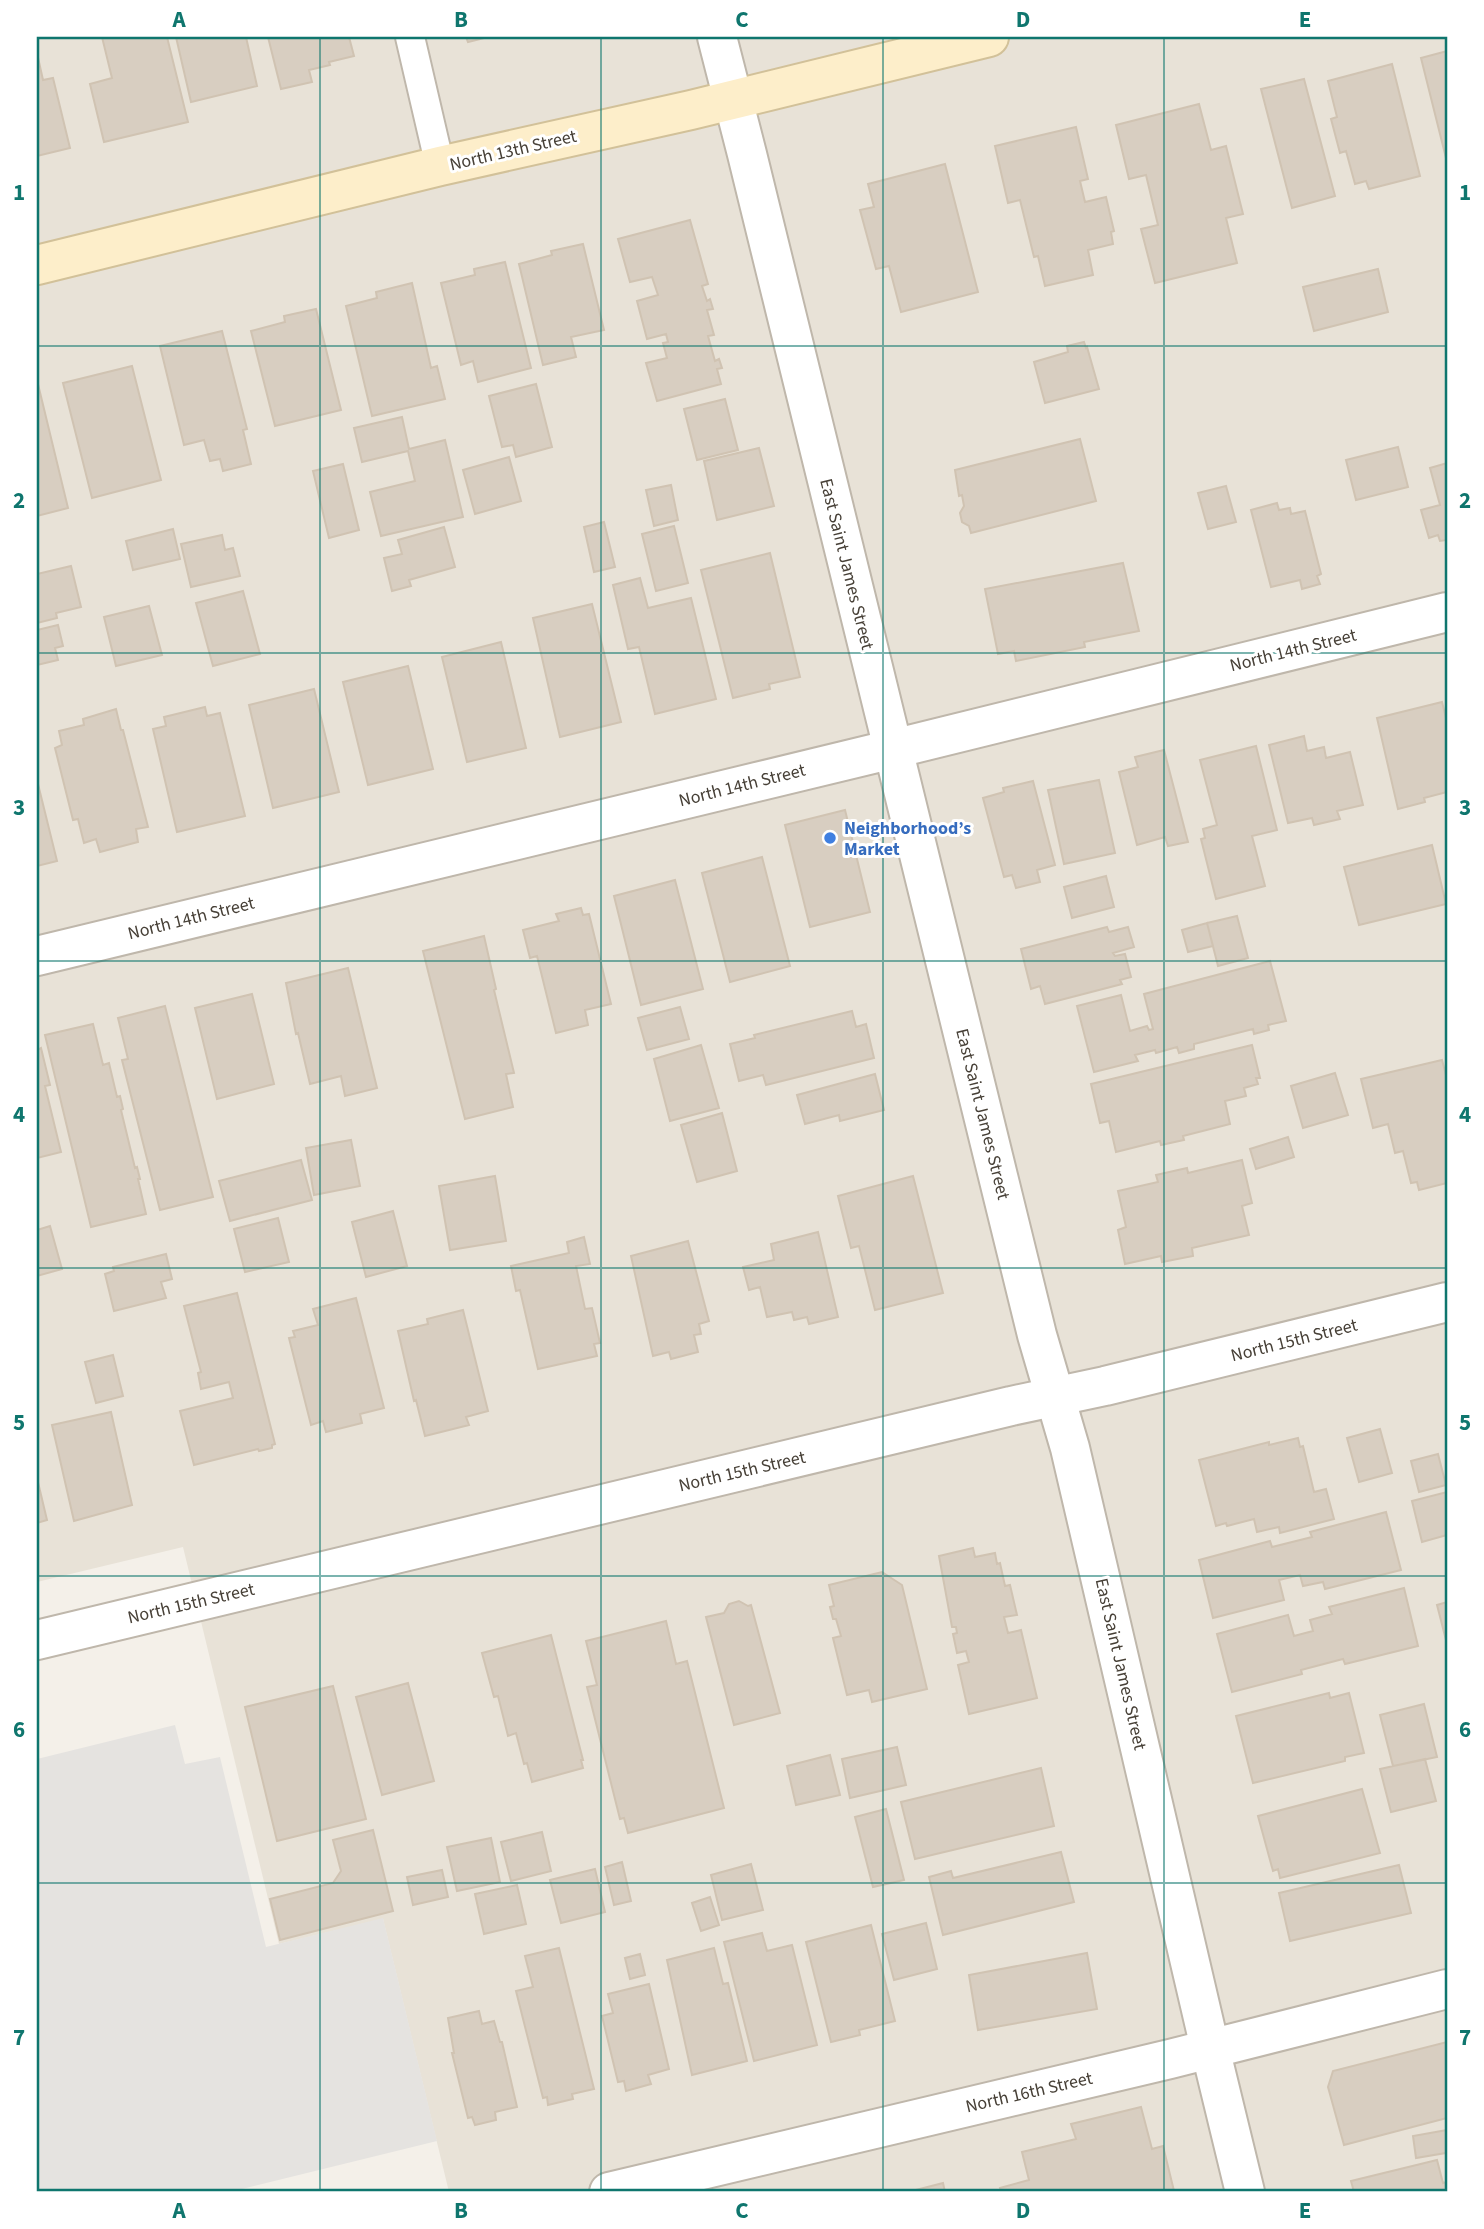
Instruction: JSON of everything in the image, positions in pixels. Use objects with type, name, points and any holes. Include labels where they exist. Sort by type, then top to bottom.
[{"type":"main road","name":"North 13th Street","points":[[37,265],[440,166],[989,37]]},
{"type":"street","name":"East Saint James Street","points":[[717,37],[1037,1335],[1070,1448],[1245,2192]]},
{"type":"street","name":"North 14th Street","points":[[37,956],[893,750],[1447,612]]},
{"type":"street","name":"North 15th Street","points":[[37,1640],[1447,1302]]},
{"type":"street","name":"North 16th Street","points":[[609,2192],[1447,1989]]},
{"type":"lane","points":[[410,37],[440,166]]},
{"type":"shaded area","points":[[37,37],[1447,37],[1447,2192],[449,2192],[383,1919],[279,1944],[183,1547],[37,1582]]},
{"type":"shaded area","points":[[175,1725],[185,1764],[220,1757],[266,1947],[383,1918],[437,2141],[230,2192],[37,2192],[37,1759]]},
{"type":"building","points":[[102,37],[167,37],[188,122],[104,142],[90,84],[112,78]]},
{"type":"building","points":[[176,37],[246,37],[257,86],[191,102]]},
{"type":"building","points":[[268,37],[349,37],[354,56],[309,70],[312,82],[281,89]]},
{"type":"building","points":[[466,37],[488,37],[468,42]]},
{"type":"building","points":[[1447,51],[1447,162],[1421,58]]},
{"type":"building","points":[[37,53],[43,80],[53,78],[70,148],[37,156]]},
{"type":"building","points":[[1392,64],[1420,176],[1369,189],[1366,181],[1355,184],[1346,151],[1340,153],[1331,119],[1337,117],[1328,81]]},
{"type":"building","points":[[1304,79],[1335,196],[1292,208],[1261,89]]},
{"type":"building","points":[[1199,104],[1211,150],[1226,146],[1243,214],[1226,218],[1237,263],[1155,283],[1141,229],[1158,225],[1146,175],[1129,179],[1116,125]]},
{"type":"building","points":[[1076,127],[1088,179],[1080,181],[1085,202],[1106,197],[1114,231],[1111,232],[1113,244],[1088,250],[1093,275],[1045,286],[1038,256],[1034,257],[1020,200],[1008,203],[995,146]]},
{"type":"building","points":[[945,164],[978,292],[901,312],[889,266],[876,269],[860,210],[874,207],[868,184]]},
{"type":"building","points":[[690,220],[708,284],[702,286],[713,309],[707,310],[714,335],[708,336],[715,361],[719,359],[722,368],[717,369],[721,384],[657,401],[646,363],[667,358],[663,343],[668,342],[666,334],[647,339],[637,301],[658,295],[652,277],[630,282],[618,239]]},
{"type":"building","points":[[583,244],[604,330],[571,337],[576,357],[543,365],[519,264],[552,255],[551,251]]},
{"type":"building","points":[[505,262],[531,368],[478,382],[473,361],[461,365],[441,283],[475,275],[474,269]]},
{"type":"building","points":[[1378,269],[1388,312],[1314,331],[1303,287]]},
{"type":"building","points":[[412,283],[431,368],[437,366],[445,399],[372,416],[346,306],[377,298],[376,292]]},
{"type":"building","points":[[316,309],[341,410],[275,426],[251,331],[285,322],[284,316]]},
{"type":"building","points":[[222,331],[247,429],[243,430],[251,464],[223,471],[220,459],[210,461],[204,440],[184,445],[160,346]]},
{"type":"building","points":[[1084,342],[1099,389],[1045,403],[1034,362],[1068,352],[1067,346]]},
{"type":"building","points":[[132,366],[161,480],[92,498],[63,383]]},
{"type":"building","points":[[37,380],[68,508],[37,516]]},
{"type":"building","points":[[536,384],[552,447],[516,457],[513,445],[502,447],[489,396]]},
{"type":"building","points":[[725,399],[738,450],[697,460],[684,409]]},
{"type":"building","points":[[402,417],[409,449],[445,440],[463,517],[381,536],[370,492],[415,481],[408,451],[362,462],[354,428]]},
{"type":"building","points":[[1080,439],[1096,501],[971,533],[969,526],[962,522],[960,513],[964,506],[962,495],[959,496],[955,470]]},
{"type":"building","points":[[1398,447],[1408,487],[1356,500],[1346,460]]},
{"type":"building","points":[[759,448],[774,506],[717,520],[704,461]]},
{"type":"building","points":[[509,457],[521,501],[475,514],[463,470]]},
{"type":"building","points":[[1447,463],[1447,540],[1440,541],[1438,535],[1429,538],[1421,510],[1440,505],[1430,468]]},
{"type":"building","points":[[343,464],[359,530],[329,538],[313,471]]},
{"type":"building","points":[[671,485],[678,520],[654,526],[646,490]]},
{"type":"building","points":[[1226,486],[1236,522],[1208,529],[1198,493]]},
{"type":"building","points":[[1277,503],[1279,510],[1290,508],[1291,514],[1305,511],[1321,574],[1317,576],[1320,584],[1302,589],[1300,580],[1271,587],[1251,510]]},
{"type":"building","points":[[604,522],[615,567],[594,572],[584,527]]},
{"type":"building","points":[[674,526],[688,583],[656,591],[642,534]]},
{"type":"building","points":[[444,527],[455,567],[409,580],[411,586],[392,591],[384,558],[402,554],[398,540]]},
{"type":"building","points":[[173,529],[180,559],[133,570],[126,541]]},
{"type":"building","points":[[222,535],[225,550],[233,548],[240,576],[191,587],[181,544]]},
{"type":"building","points":[[770,553],[800,677],[769,684],[770,689],[733,698],[701,570]]},
{"type":"building","points":[[1123,563],[1139,631],[1084,642],[1085,647],[1016,661],[1014,651],[998,654],[985,589]]},
{"type":"building","points":[[71,566],[81,607],[56,613],[57,618],[37,623],[37,574]]},
{"type":"building","points":[[640,578],[648,608],[691,598],[716,699],[655,714],[639,647],[628,649],[613,585]]},
{"type":"building","points":[[243,591],[260,654],[213,666],[196,603]]},
{"type":"building","points":[[592,604],[621,722],[560,737],[533,618]]},
{"type":"building","points":[[149,606],[162,655],[116,666],[104,617]]},
{"type":"building","points":[[58,625],[63,646],[55,648],[58,660],[37,665],[37,630]]},
{"type":"building","points":[[501,642],[526,748],[467,762],[442,657]]},
{"type":"building","points":[[408,666],[433,769],[368,785],[343,682]]},
{"type":"building","points":[[314,689],[339,792],[273,808],[249,705]]},
{"type":"building","points":[[1442,702],[1447,722],[1447,792],[1424,798],[1425,802],[1398,809],[1377,718]]},
{"type":"building","points":[[205,707],[207,716],[220,713],[245,816],[177,832],[153,729],[166,726],[164,717]]},
{"type":"building","points":[[116,709],[148,827],[136,829],[138,842],[100,852],[96,839],[84,843],[78,819],[73,820],[55,748],[62,745],[59,731],[84,725],[83,719]]},
{"type":"building","points":[[1304,736],[1307,751],[1324,747],[1326,758],[1350,752],[1363,805],[1337,811],[1340,819],[1314,825],[1312,818],[1288,823],[1269,745]]},
{"type":"building","points":[[1256,746],[1277,830],[1252,836],[1265,886],[1216,899],[1201,839],[1205,838],[1203,829],[1217,825],[1200,760]]},
{"type":"building","points":[[1164,750],[1188,842],[1168,846],[1165,837],[1137,845],[1119,772],[1138,767],[1135,757]]},
{"type":"building","points":[[37,780],[57,861],[37,866]]},
{"type":"building","points":[[1099,780],[1115,853],[1064,864],[1048,790]]},
{"type":"building","points":[[1033,781],[1055,865],[1037,870],[1040,882],[1016,888],[1012,875],[1004,877],[983,798],[1004,792],[1003,788]]},
{"type":"building","points":[[845,810],[870,912],[810,927],[785,825]]},
{"type":"building","points":[[1432,845],[1446,904],[1359,925],[1344,867]]},
{"type":"building","points":[[762,857],[790,966],[730,982],[702,873]]},
{"type":"building","points":[[1106,876],[1114,907],[1072,918],[1064,887]]},
{"type":"building","points":[[675,880],[703,989],[641,1005],[614,896]]},
{"type":"building","points":[[581,908],[583,915],[589,914],[611,1004],[585,1010],[588,1025],[556,1033],[537,956],[530,958],[523,930],[559,921],[556,914]]},
{"type":"building","points":[[1237,916],[1248,958],[1218,966],[1207,923]]},
{"type":"building","points":[[1207,923],[1213,946],[1188,952],[1182,930]]},
{"type":"building","points":[[1107,927],[1109,932],[1128,927],[1134,947],[1113,953],[1115,956],[1125,954],[1131,977],[1120,980],[1122,984],[1045,1004],[1040,986],[1031,989],[1021,949]]},
{"type":"building","points":[[484,936],[514,1073],[506,1074],[513,1107],[465,1119],[423,951]]},
{"type":"building","points":[[1270,961],[1286,1021],[1268,1025],[1269,1030],[1254,1034],[1253,1029],[1194,1044],[1194,1049],[1179,1053],[1177,1047],[1135,1055],[1138,1061],[1094,1072],[1077,1006],[1121,995],[1130,1031],[1147,1026],[1149,1030],[1153,1029],[1144,994]]},
{"type":"building","points":[[348,968],[377,1088],[345,1096],[341,1076],[310,1084],[286,983]]},
{"type":"building","points":[[252,994],[274,1084],[217,1099],[195,1008]]},
{"type":"building","points":[[165,1006],[213,1197],[160,1210],[122,1060],[128,1059],[118,1018]]},
{"type":"building","points":[[680,1007],[689,1039],[647,1050],[638,1018]]},
{"type":"building","points":[[852,1011],[856,1027],[866,1024],[874,1058],[766,1085],[763,1075],[739,1081],[730,1044],[755,1038],[754,1035]]},
{"type":"building","points":[[93,1024],[103,1065],[109,1063],[117,1097],[120,1096],[146,1214],[91,1227],[45,1035]]},
{"type":"building","points":[[701,1045],[719,1108],[670,1121],[654,1059]]},
{"type":"building","points":[[1252,1045],[1260,1078],[1256,1078],[1258,1084],[1244,1088],[1246,1096],[1225,1101],[1230,1124],[1183,1136],[1184,1140],[1161,1145],[1160,1141],[1116,1152],[1109,1121],[1100,1123],[1091,1084]]},
{"type":"building","points":[[41,1048],[50,1085],[45,1086],[61,1152],[37,1158],[37,1050]]},
{"type":"building","points":[[1442,1060],[1447,1079],[1447,1183],[1419,1190],[1417,1182],[1411,1183],[1403,1151],[1395,1153],[1388,1124],[1373,1128],[1361,1079]]},
{"type":"building","points":[[1335,1073],[1348,1115],[1303,1128],[1291,1086]]},
{"type":"building","points":[[875,1074],[884,1110],[840,1121],[839,1115],[805,1124],[797,1095]]},
{"type":"building","points":[[722,1113],[737,1171],[697,1182],[681,1125]]},
{"type":"building","points":[[1288,1137],[1294,1157],[1256,1169],[1250,1149]]},
{"type":"building","points":[[351,1140],[360,1186],[314,1195],[306,1148]]},
{"type":"building","points":[[301,1160],[312,1200],[230,1221],[219,1181]]},
{"type":"building","points":[[1242,1160],[1252,1203],[1242,1206],[1249,1235],[1192,1248],[1193,1256],[1162,1262],[1161,1256],[1125,1264],[1118,1230],[1126,1227],[1118,1191],[1158,1182],[1156,1175],[1187,1168],[1188,1173]]},
{"type":"building","points":[[495,1176],[506,1241],[450,1250],[439,1186]]},
{"type":"building","points":[[913,1176],[943,1293],[875,1310],[859,1246],[851,1248],[838,1196]]},
{"type":"building","points":[[393,1211],[407,1266],[366,1277],[352,1222]]},
{"type":"building","points":[[278,1218],[289,1262],[245,1272],[234,1229]]},
{"type":"building","points":[[50,1226],[62,1269],[37,1276],[37,1230]]},
{"type":"building","points":[[818,1232],[838,1317],[809,1324],[807,1317],[794,1320],[792,1312],[767,1317],[760,1287],[749,1290],[743,1267],[774,1260],[771,1244]]},
{"type":"building","points":[[584,1237],[590,1264],[576,1266],[585,1309],[592,1308],[600,1343],[594,1344],[597,1356],[538,1369],[520,1290],[516,1291],[511,1266],[569,1253],[567,1242]]},
{"type":"building","points":[[688,1241],[709,1321],[699,1324],[701,1334],[694,1335],[698,1352],[671,1359],[669,1352],[653,1356],[631,1256]]},
{"type":"building","points":[[166,1254],[172,1279],[161,1282],[166,1298],[114,1311],[105,1274],[114,1271],[113,1267]]},
{"type":"building","points":[[237,1293],[275,1444],[272,1448],[194,1465],[180,1411],[233,1398],[229,1382],[201,1389],[198,1373],[201,1372],[184,1306]]},
{"type":"building","points":[[356,1298],[384,1408],[360,1414],[362,1423],[326,1432],[323,1421],[311,1425],[289,1338],[295,1337],[293,1331],[318,1325],[313,1309]]},
{"type":"building","points":[[463,1310],[488,1411],[466,1417],[469,1425],[425,1436],[398,1331],[428,1324],[427,1319]]},
{"type":"building","points":[[113,1355],[123,1396],[96,1403],[85,1362]]},
{"type":"building","points":[[111,1412],[132,1505],[74,1521],[52,1425]]},
{"type":"building","points":[[1380,1429],[1392,1473],[1359,1482],[1347,1438]]},
{"type":"building","points":[[1298,1438],[1300,1447],[1303,1446],[1314,1492],[1326,1489],[1334,1519],[1280,1533],[1279,1527],[1257,1532],[1254,1519],[1216,1526],[1199,1460],[1269,1442],[1269,1445]]},
{"type":"building","points":[[1438,1454],[1446,1485],[1419,1492],[1411,1461]]},
{"type":"building","points":[[37,1478],[47,1520],[37,1523]]},
{"type":"building","points":[[1447,1492],[1447,1535],[1422,1542],[1412,1501]]},
{"type":"building","points":[[1386,1512],[1401,1570],[1325,1589],[1323,1582],[1303,1586],[1300,1575],[1279,1580],[1284,1600],[1213,1618],[1199,1560],[1270,1541],[1272,1547],[1312,1537],[1310,1532]]},
{"type":"building","points":[[973,1548],[975,1557],[995,1553],[1005,1586],[1010,1585],[1017,1615],[1004,1617],[1008,1633],[1021,1630],[1037,1698],[969,1714],[958,1665],[969,1662],[966,1651],[957,1653],[953,1634],[957,1633],[956,1627],[952,1627],[939,1556]]},
{"type":"building","points":[[882,1572],[902,1585],[927,1689],[872,1702],[869,1690],[847,1695],[833,1638],[841,1636],[830,1607],[834,1606],[829,1585]]},
{"type":"building","points":[[1404,1588],[1418,1646],[1345,1664],[1343,1659],[1301,1670],[1302,1674],[1232,1692],[1217,1634],[1288,1615],[1294,1636],[1313,1631],[1310,1620],[1332,1614],[1329,1607]]},
{"type":"building","points":[[739,1601],[751,1605],[780,1713],[734,1725],[706,1617],[724,1613],[729,1604]]},
{"type":"building","points":[[1447,1602],[1447,1644],[1437,1605]]},
{"type":"building","points":[[666,1621],[676,1664],[687,1661],[724,1808],[628,1833],[624,1818],[620,1819],[587,1687],[597,1685],[586,1641]]},
{"type":"building","points":[[551,1635],[583,1768],[532,1782],[516,1733],[508,1736],[498,1696],[494,1697],[482,1653]]},
{"type":"building","points":[[408,1683],[434,1781],[382,1795],[356,1697]]},
{"type":"building","points":[[333,1686],[366,1819],[277,1841],[245,1707]]},
{"type":"building","points":[[1329,1693],[1330,1698],[1349,1693],[1364,1753],[1345,1757],[1345,1761],[1253,1783],[1236,1716]]},
{"type":"building","points":[[1424,1704],[1437,1757],[1393,1766],[1380,1715]]},
{"type":"building","points":[[897,1747],[906,1785],[850,1798],[842,1759]]},
{"type":"building","points":[[830,1755],[840,1795],[796,1805],[787,1766]]},
{"type":"building","points":[[1425,1759],[1436,1801],[1391,1812],[1380,1769]]},
{"type":"building","points":[[1041,1768],[1054,1826],[915,1859],[901,1802]]},
{"type":"building","points":[[1362,1789],[1380,1853],[1280,1878],[1278,1869],[1273,1871],[1258,1816]]},
{"type":"building","points":[[886,1809],[904,1880],[873,1887],[855,1817]]},
{"type":"building","points":[[373,1830],[393,1911],[280,1940],[270,1899],[333,1883],[341,1871],[333,1840]]},
{"type":"building","points":[[542,1832],[551,1871],[511,1881],[501,1842]]},
{"type":"building","points":[[491,1838],[500,1882],[457,1891],[447,1847]]},
{"type":"building","points":[[1061,1852],[1074,1902],[943,1935],[929,1877],[951,1871],[953,1878]]},
{"type":"building","points":[[622,1862],[631,1901],[614,1905],[605,1867]]},
{"type":"building","points":[[751,1864],[763,1910],[722,1920],[711,1875]]},
{"type":"building","points":[[1399,1865],[1411,1913],[1290,1941],[1279,1893]]},
{"type":"building","points":[[595,1869],[605,1912],[561,1923],[550,1880]]},
{"type":"building","points":[[442,1870],[448,1897],[413,1905],[407,1877]]},
{"type":"building","points":[[517,1885],[526,1924],[484,1934],[475,1894]]},
{"type":"building","points":[[710,1897],[719,1925],[701,1931],[692,1903]]},
{"type":"building","points":[[926,1923],[937,1969],[894,1980],[882,1934]]},
{"type":"building","points":[[871,1925],[895,2021],[859,2030],[860,2035],[831,2042],[806,1942]]},
{"type":"building","points":[[762,1933],[767,1951],[792,1945],[817,2045],[754,2061],[724,1942]]},
{"type":"building","points":[[559,1948],[594,2089],[572,2094],[573,2099],[548,2105],[547,2097],[543,2098],[516,1991],[533,1987],[525,1956]]},
{"type":"building","points":[[714,1948],[723,1984],[728,1983],[747,2061],[692,2075],[667,1960]]},
{"type":"building","points":[[1087,1953],[1097,2009],[978,2030],[969,1975]]},
{"type":"building","points":[[640,1954],[645,1975],[630,1979],[625,1958]]},
{"type":"building","points":[[649,1984],[669,2069],[648,2075],[651,2084],[626,2091],[624,2081],[618,2082],[602,2016],[613,2013],[608,1994]]},
{"type":"building","points":[[479,2011],[482,2024],[494,2021],[502,2042],[517,2107],[495,2112],[496,2120],[475,2125],[472,2117],[468,2118],[452,2053],[448,2018]]},
{"type":"building","points":[[1447,2042],[1447,2118],[1344,2145],[1328,2087],[1333,2071]]},
{"type":"building","points":[[1141,2107],[1152,2149],[1163,2146],[1174,2191],[1001,2192],[1000,2188],[1029,2180],[1022,2152],[1076,2139],[1071,2124]]},
{"type":"building","points":[[1447,2130],[1447,2158],[1446,2153],[1416,2158],[1413,2136]]},
{"type":"building","points":[[1437,2160],[1443,2183],[1447,2182],[1447,2192],[1354,2192],[1351,2181]]},
{"type":"building","points":[[943,2183],[945,2192],[908,2192]]},
{"type":"place","name":"Neighborhood’s Market","points":[[830,838]]}]
